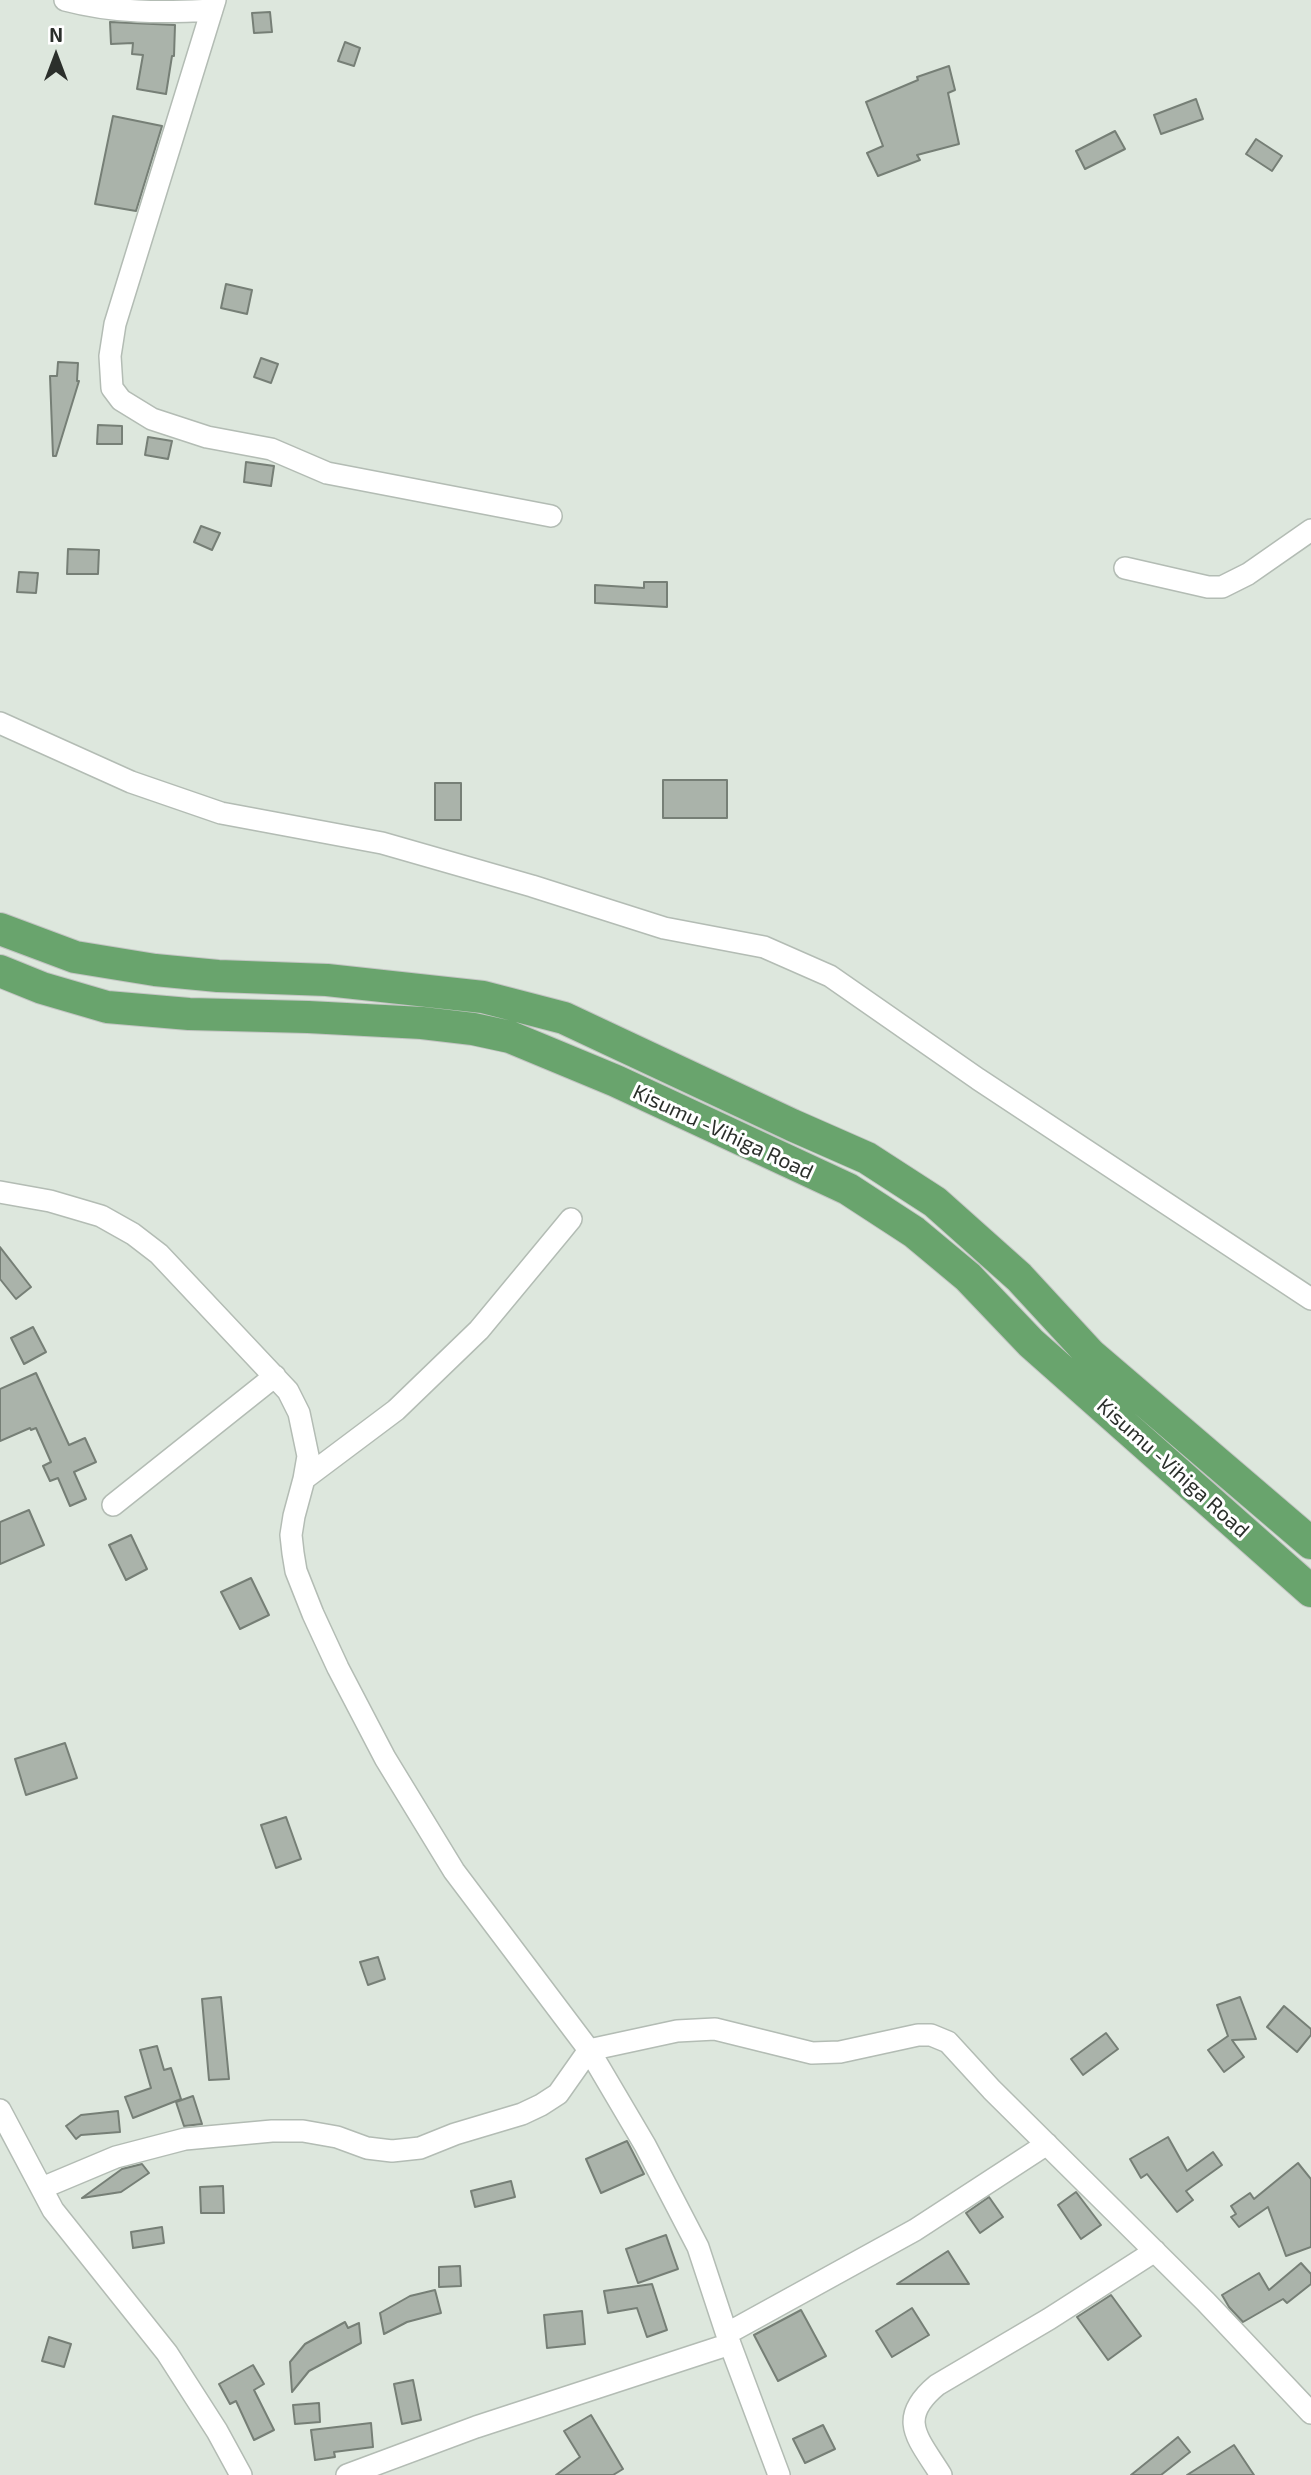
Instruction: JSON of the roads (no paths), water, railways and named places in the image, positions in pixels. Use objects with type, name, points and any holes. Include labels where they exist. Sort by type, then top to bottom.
[{"type":"highway","name":"Kisumu -Vihiga Road","points":[[0,929],[75,957],[155,970],[218,976],[327,980],[483,998],[564,1018],[867,1158],[935,1202],[1020,1276],[1091,1355],[1311,1543]]},
{"type":"highway","name":"Kisumu -Vihiga Road","points":[[0,971],[41,988],[107,1007],[189,1014],[422,1023],[474,1029],[510,1037],[616,1081],[848,1189],[914,1232],[968,1276],[1031,1343],[1311,1591]]},
{"type":"street","points":[[65,0],[122,11],[214,5],[116,324],[110,356],[112,388],[121,400],[152,419],[207,437],[271,449],[327,472],[551,516]]},
{"type":"street","points":[[1125,568],[1208,587],[1222,587],[1233,584],[1311,530]]},
{"type":"street","points":[[0,723],[131,782],[221,813],[382,843],[664,928],[764,947],[819,971],[1311,1299]]},
{"type":"street","points":[[0,1192],[50,1201],[89,1212],[133,1234],[159,1254],[288,1391],[299,1413],[308,1456],[291,1535],[293,1553],[296,1571],[313,1614],[385,1758],[454,1871],[589,2050],[645,2145],[698,2247],[779,2475]]},
{"type":"street","points":[[304,1479],[396,1410],[480,1330],[571,1219]]},
{"type":"street","points":[[113,1504],[275,1376]]},
{"type":"street","points":[[41,2188],[116,2157],[186,2138],[303,2131],[337,2137],[367,2148],[393,2151],[420,2148],[455,2134],[522,2114],[541,2105],[558,2094],[589,2050],[690,2031],[715,2029],[813,2053],[840,2052],[896,2038],[932,2035],[948,2042],[1311,2413]]},
{"type":"street","points":[[0,2110],[54,2210],[167,2353],[217,2431],[241,2475]]},
{"type":"street","points":[[346,2475],[729,2338],[915,2230],[1047,2144]]},
{"type":"street","points":[[941,2475],[914,2428],[915,2411],[919,2401],[937,2385],[1049,2319],[1155,2251]]}]
